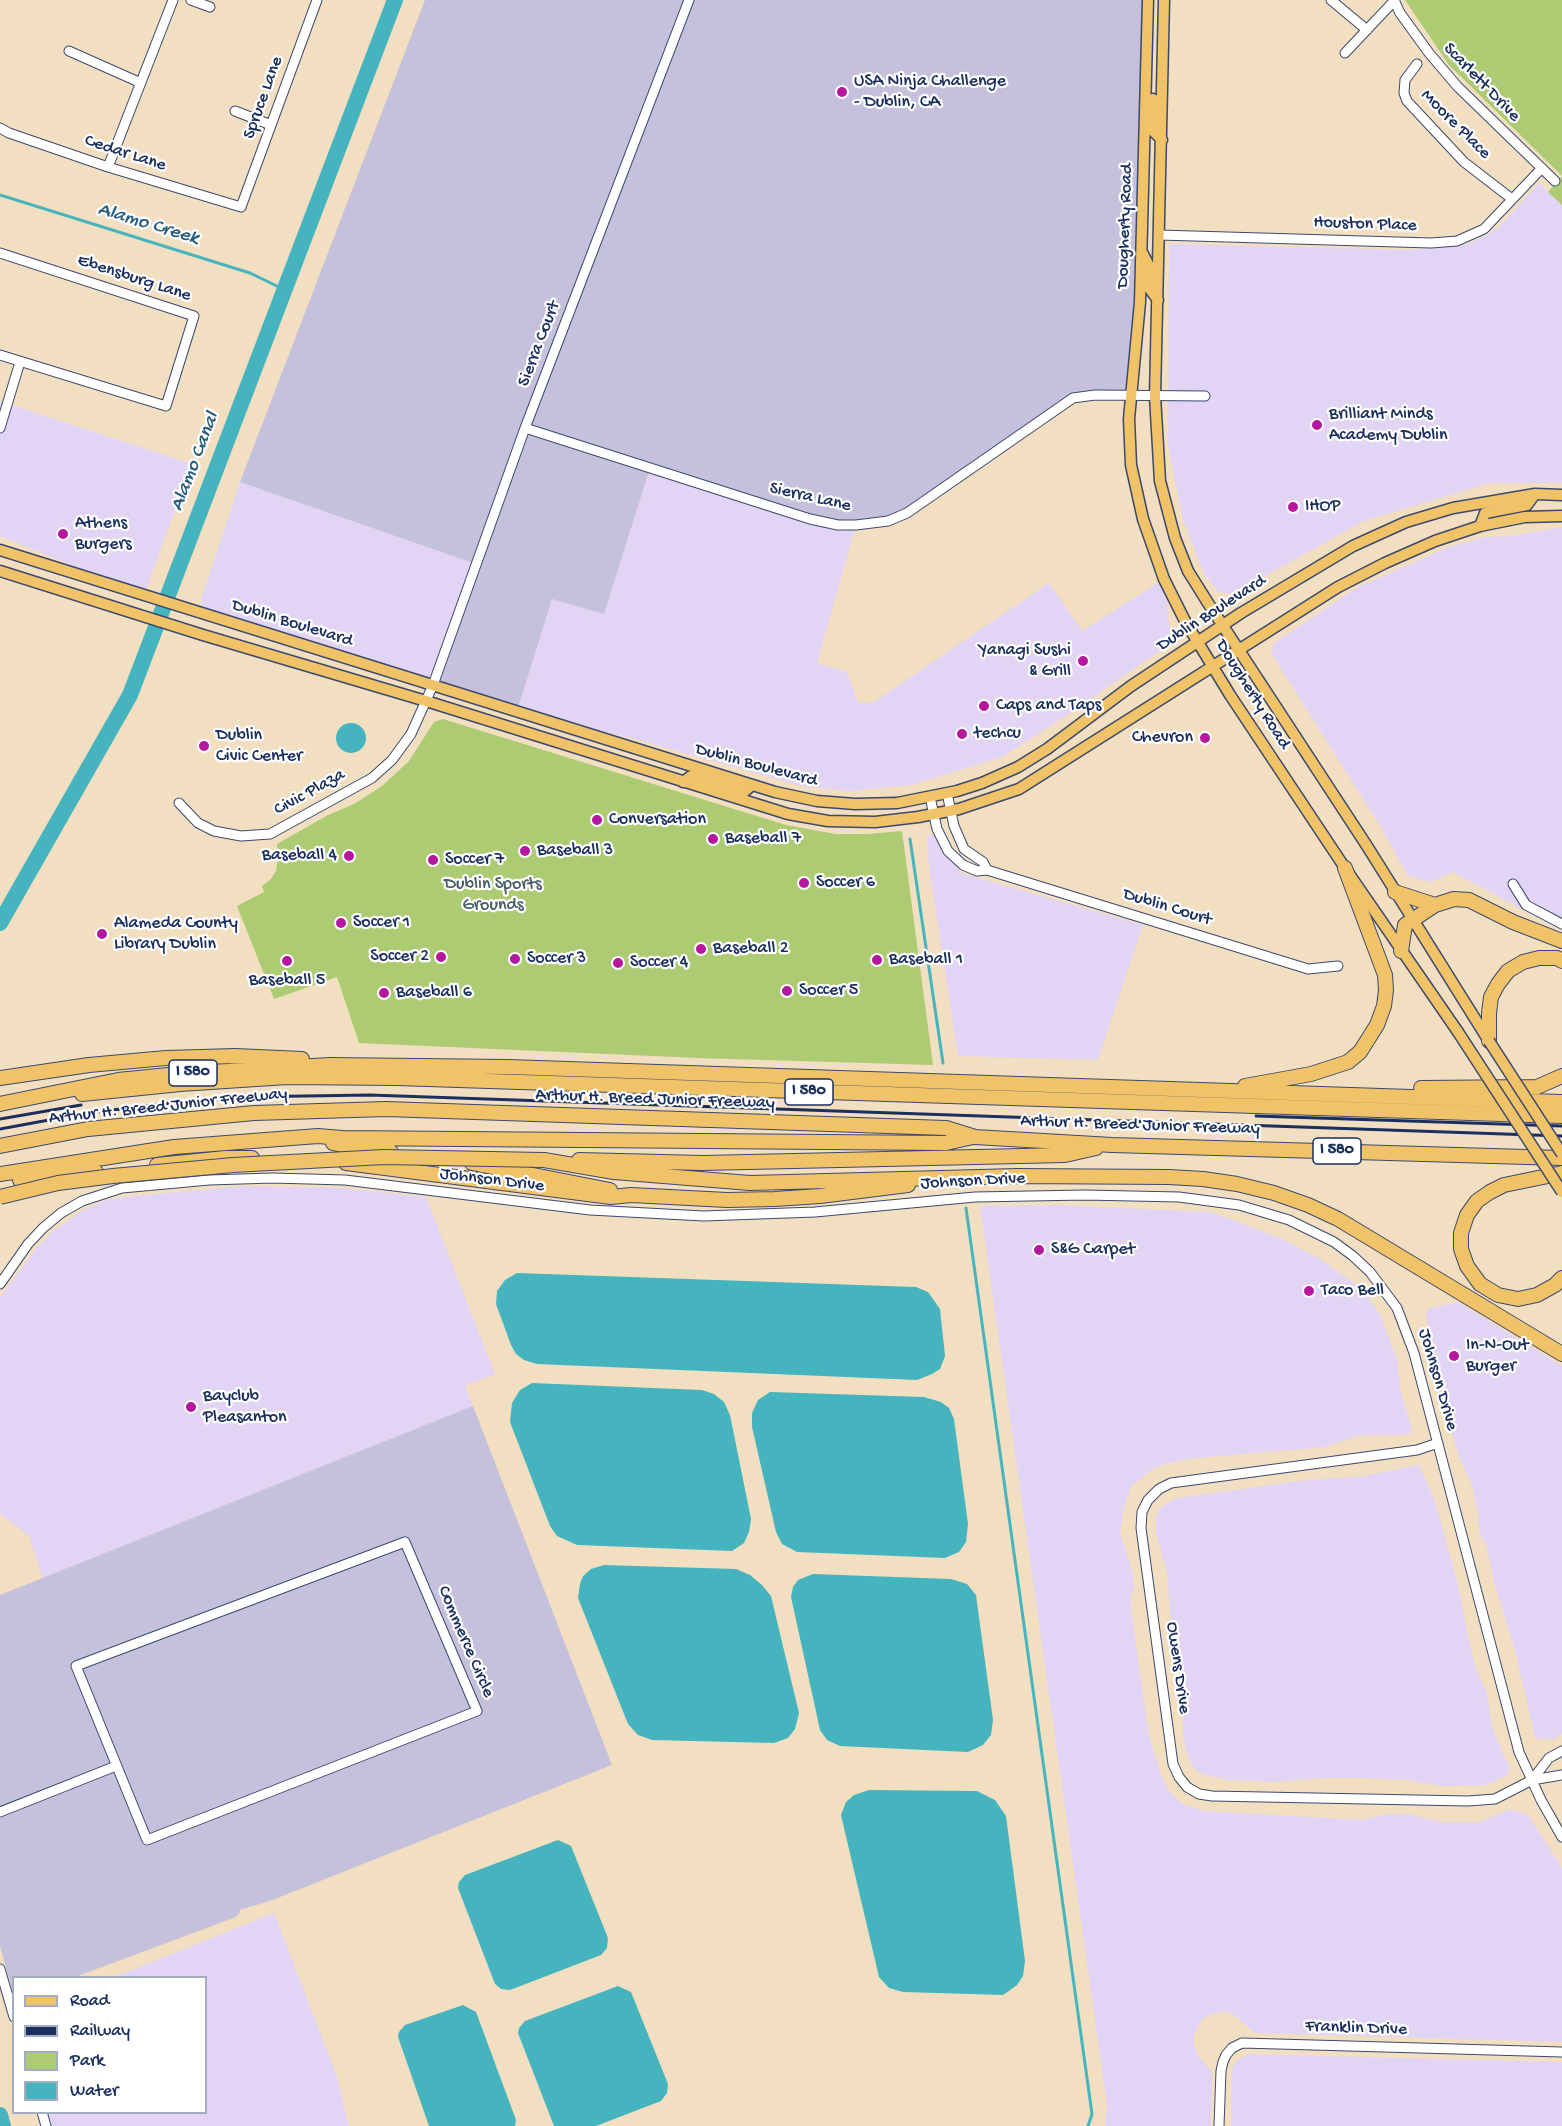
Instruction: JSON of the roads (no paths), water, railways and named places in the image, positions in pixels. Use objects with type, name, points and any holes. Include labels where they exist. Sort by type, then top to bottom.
[{"type":"highway","points":[[1232,1090],[1253,1083],[1330,1069],[1348,1062],[1360,1052],[1371,1037],[1384,1006],[1385,975],[1345,868]]},
{"type":"highway","points":[[1395,892],[1435,905]]},
{"type":"highway","points":[[1401,951],[1405,925],[1435,905],[1454,899],[1469,900],[1513,922],[1562,941]]},
{"type":"highway","points":[[1487,1036],[1491,997],[1508,971],[1523,962],[1539,958],[1557,958],[1562,961]]},
{"type":"highway","points":[[4,1078],[89,1065],[166,1058],[280,1058],[318,1060],[330,1065]]},
{"type":"highway","name":"Arthur H. Breed Junior Freeway","points":[[0,1104],[118,1080],[330,1065],[519,1068],[1562,1101]]},
{"type":"highway","points":[[1294,1093],[1330,1086],[1537,1087],[1562,1076]]},
{"type":"highway","name":"I 580","points":[[56,1091],[86,1095],[190,1083],[287,1077],[397,1078],[1562,1116]]},
{"type":"highway","name":"Arthur H. Breed Junior Freeway","points":[[7,1144],[88,1129],[242,1114],[386,1109],[946,1128],[975,1137],[1112,1145],[1562,1156]]},
{"type":"highway","points":[[0,1174],[174,1147],[318,1136],[340,1142],[502,1167],[632,1196]]},
{"type":"highway","points":[[340,1142],[946,1143],[975,1137]]},
{"type":"highway","points":[[614,1166],[1065,1155],[1112,1145]]},
{"type":"highway","points":[[0,1197],[69,1182],[167,1170],[384,1157],[544,1160],[614,1166],[750,1183],[951,1178],[1169,1177],[1203,1179],[1274,1193],[1308,1205],[1366,1235],[1562,1354]]},
{"type":"highway","points":[[0,1182],[226,1158],[349,1163],[611,1197],[727,1200],[820,1197],[951,1178]]},
{"type":"highway","points":[[1562,1173],[1504,1185],[1477,1201],[1467,1215],[1461,1233],[1461,1249],[1467,1266],[1480,1284],[1498,1295],[1518,1299],[1538,1295],[1555,1286],[1562,1278]]},
{"type":"main road","name":"Dougherty Road","points":[[1148,0],[1139,329],[1129,419],[1131,465],[1143,519],[1164,579],[1213,667],[1345,868],[1458,1032],[1562,1192]]},
{"type":"main road","name":"Dougherty Road","points":[[1164,0],[1155,396],[1160,481],[1167,511],[1188,571],[1367,846],[1562,1156]]},
{"type":"main road","points":[[1146,76],[1153,97],[1152,130],[1162,140]]},
{"type":"main road","points":[[1142,251],[1149,266],[1149,288],[1158,300]]},
{"type":"main road","points":[[1480,526],[1485,513],[1527,505],[1535,494]]},
{"type":"main road","name":"Dublin Boulevard","points":[[0,549],[752,785],[814,800],[855,804],[897,803],[982,783],[1018,767],[1047,749],[1131,686],[1222,626],[1353,546],[1406,522],[1463,506],[1535,494],[1562,495]]},
{"type":"main road","name":"Dublin Boulevard","points":[[0,571],[788,814],[828,821],[875,822],[951,811],[1019,789],[1338,587],[1385,563],[1480,526],[1525,516],[1562,516]]},
{"type":"main road","points":[[683,782],[691,776],[744,792],[752,785]]},
{"type":"street","points":[[108,167],[172,0]]},
{"type":"street","points":[[191,0],[210,7]]},
{"type":"street","name":"Spruce Lane","points":[[241,207],[317,0]]},
{"type":"street","name":"Sierra Court","points":[[426,701],[525,428],[689,0]]},
{"type":"street","points":[[1331,0],[1367,30]]},
{"type":"street","points":[[1345,53],[1394,0]]},
{"type":"street","name":"Scarlett Drive","points":[[1394,0],[1400,13],[1429,53],[1457,86],[1556,181]]},
{"type":"street","points":[[69,51],[141,82]]},
{"type":"street","name":"Moore Place","points":[[1417,64],[1405,80],[1404,93],[1407,101],[1464,162],[1512,199]]},
{"type":"street","points":[[235,111],[271,125]]},
{"type":"street","name":"Cedar Lane","points":[[0,128],[108,167],[241,207]]},
{"type":"street","name":"Houston Place","points":[[1159,235],[1449,242],[1469,237],[1484,229],[1542,168]]},
{"type":"street","name":"Ebensburg Lane","points":[[0,253],[194,316],[166,406],[20,362]]},
{"type":"street","points":[[0,356],[20,362],[0,428]]},
{"type":"street","name":"Sierra Lane","points":[[525,428],[810,519],[838,525],[856,525],[888,520],[907,513],[1073,398],[1095,395],[1205,396]]},
{"type":"street","name":"Civic Plaza","points":[[179,803],[198,823],[214,831],[241,836],[270,834],[372,778],[392,760],[411,734],[426,701]]},
{"type":"street","name":"Dublin Court","points":[[947,793],[954,826],[964,849],[983,862],[987,870]]},
{"type":"street","name":"Dublin Court","points":[[930,797],[937,829],[948,851],[963,865],[977,871],[987,870],[1308,969],[1338,966]]},
{"type":"street","points":[[1513,884],[1526,905],[1562,924]]},
{"type":"street","name":"Johnson Drive","points":[[0,1284],[28,1244],[43,1228],[82,1201],[122,1188],[208,1180],[273,1178],[345,1180],[590,1210],[704,1216],[816,1212],[924,1201],[1015,1196],[1179,1197],[1248,1208],[1289,1220],[1334,1242],[1370,1272],[1397,1308],[1407,1331],[1438,1443],[1519,1752],[1562,1837]]},
{"type":"street","name":"Owens Drive","points":[[1438,1443],[1418,1449],[1171,1483],[1159,1489],[1148,1500],[1142,1512],[1141,1528],[1173,1764],[1187,1787],[1199,1794],[1212,1796],[1468,1801],[1495,1799],[1532,1780],[1562,1775]]},
{"type":"street","name":"Commerce Circle","points":[[405,1542],[477,1711],[147,1840],[116,1766],[76,1666],[405,1542]]},
{"type":"street","name":"Owens Drive","points":[[1532,1780],[1549,1758],[1562,1751]]},
{"type":"street","points":[[0,1812],[116,1766]]},
{"type":"street","points":[[0,1970],[12,2011]]},
{"type":"street","name":"Franklin Drive","points":[[1219,2126],[1223,2062],[1232,2048],[1242,2043],[1562,2052]]},
{"type":"water","points":[[351,723],[362,727],[366,738],[362,749],[351,753],[340,749],[336,738],[340,727]]},
{"type":"water","points":[[517,1273],[916,1287],[928,1292],[940,1309],[945,1356],[940,1369],[917,1380],[537,1364],[524,1360],[516,1354],[496,1304],[497,1291],[505,1280]]},
{"type":"water","points":[[532,1383],[702,1390],[714,1394],[724,1402],[730,1415],[751,1519],[744,1543],[732,1551],[577,1545],[557,1536],[550,1526],[510,1422],[512,1403],[520,1390]]},
{"type":"water","points":[[770,1392],[924,1397],[941,1402],[949,1408],[954,1419],[968,1524],[966,1542],[959,1552],[945,1558],[797,1552],[782,1544],[776,1532],[752,1427],[752,1413],[758,1400]]},
{"type":"water","points":[[604,1565],[736,1569],[750,1575],[762,1585],[771,1596],[799,1713],[795,1729],[788,1738],[774,1743],[652,1740],[638,1735],[628,1724],[578,1598],[583,1576],[591,1569]]},
{"type":"water","points":[[813,1574],[951,1579],[967,1584],[976,1595],[993,1720],[991,1735],[983,1745],[968,1752],[840,1746],[827,1740],[820,1730],[791,1597],[793,1587],[798,1580]]},
{"type":"water","points":[[869,1790],[977,1791],[995,1800],[1006,1816],[1025,1961],[1023,1976],[1017,1985],[1003,1995],[903,1992],[889,1988],[879,1977],[841,1815],[846,1802],[854,1795]]},
{"type":"water","points":[[558,1840],[571,1846],[608,1938],[607,1948],[601,1955],[510,1990],[501,1989],[495,1984],[458,1888],[459,1882],[465,1875]]},
{"type":"water","points":[[618,1986],[631,1992],[668,2084],[667,2093],[661,2101],[596,2126],[554,2126],[518,2033],[519,2028],[525,2021]]},
{"type":"water","points":[[463,2005],[476,2012],[516,2120],[515,2126],[429,2126],[398,2037],[399,2032],[405,2025]]},
{"type":"waterway","name":"Alamo Canal","points":[[0,923],[130,695],[395,0]]},
{"type":"waterway","name":"Alamo Creek","points":[[0,195],[250,273],[285,290]]},
{"type":"waterway","points":[[910,839],[943,1063]]},
{"type":"waterway","points":[[966,1208],[1092,2114],[1088,2126]]},
{"type":"waterway","name":"Alamo Canal","points":[[0,2115],[3,2126]]},
{"type":"railway","points":[[0,1129],[87,1113],[163,1104],[240,1097],[370,1095],[1562,1136]]},
{"type":"railway","points":[[0,1119],[81,1105]]},
{"type":"railway","points":[[1256,1116],[1562,1126]]},
{"type":"place","name":"USA Ninja Challenge - Dublin, CA","points":[[842,92]]},
{"type":"place","name":"Brilliant Minds Academy Dublin","points":[[1317,425]]},
{"type":"place","name":"IHOP","points":[[1293,507]]},
{"type":"place","name":"Athens Burgers","points":[[63,534]]},
{"type":"place","name":"Yanagi Sushi & Grill","points":[[1083,661]]},
{"type":"place","name":"Caps and Taps","points":[[984,706]]},
{"type":"place","name":"techcu","points":[[962,734]]},
{"type":"place","name":"Chevron","points":[[1205,738]]},
{"type":"place","name":"Dublin Civic Center","points":[[204,746]]},
{"type":"place","name":"Conversation","points":[[597,820]]},
{"type":"place","name":"Baseball 7","points":[[713,839]]},
{"type":"place","name":"Baseball 3","points":[[525,851]]},
{"type":"place","name":"Baseball 4","points":[[349,856]]},
{"type":"place","name":"Soccer 7","points":[[433,860]]},
{"type":"place","name":"Soccer 6","points":[[804,883]]},
{"type":"place","name":"Soccer 1","points":[[341,923]]},
{"type":"place","name":"Alameda County Library Dublin","points":[[102,934]]},
{"type":"place","name":"Baseball 2","points":[[701,949]]},
{"type":"place","name":"Soccer 2","points":[[441,957]]},
{"type":"place","name":"Soccer 3","points":[[515,959]]},
{"type":"place","name":"Baseball 1","points":[[877,960]]},
{"type":"place","name":"Baseball 5","points":[[287,961]]},
{"type":"place","name":"Soccer 4","points":[[618,963]]},
{"type":"place","name":"Soccer 5","points":[[787,991]]},
{"type":"place","name":"Baseball 6","points":[[384,993]]},
{"type":"place","name":"S&G Carpet","points":[[1039,1250]]},
{"type":"place","name":"Taco Bell","points":[[1309,1291]]},
{"type":"place","name":"In-N-Out Burger","points":[[1454,1356]]},
{"type":"place","name":"Bayclub Pleasanton","points":[[191,1407]]},
{"type":"park label","name":"Dublin Sports Grounds","points":[[493,895]]}]
